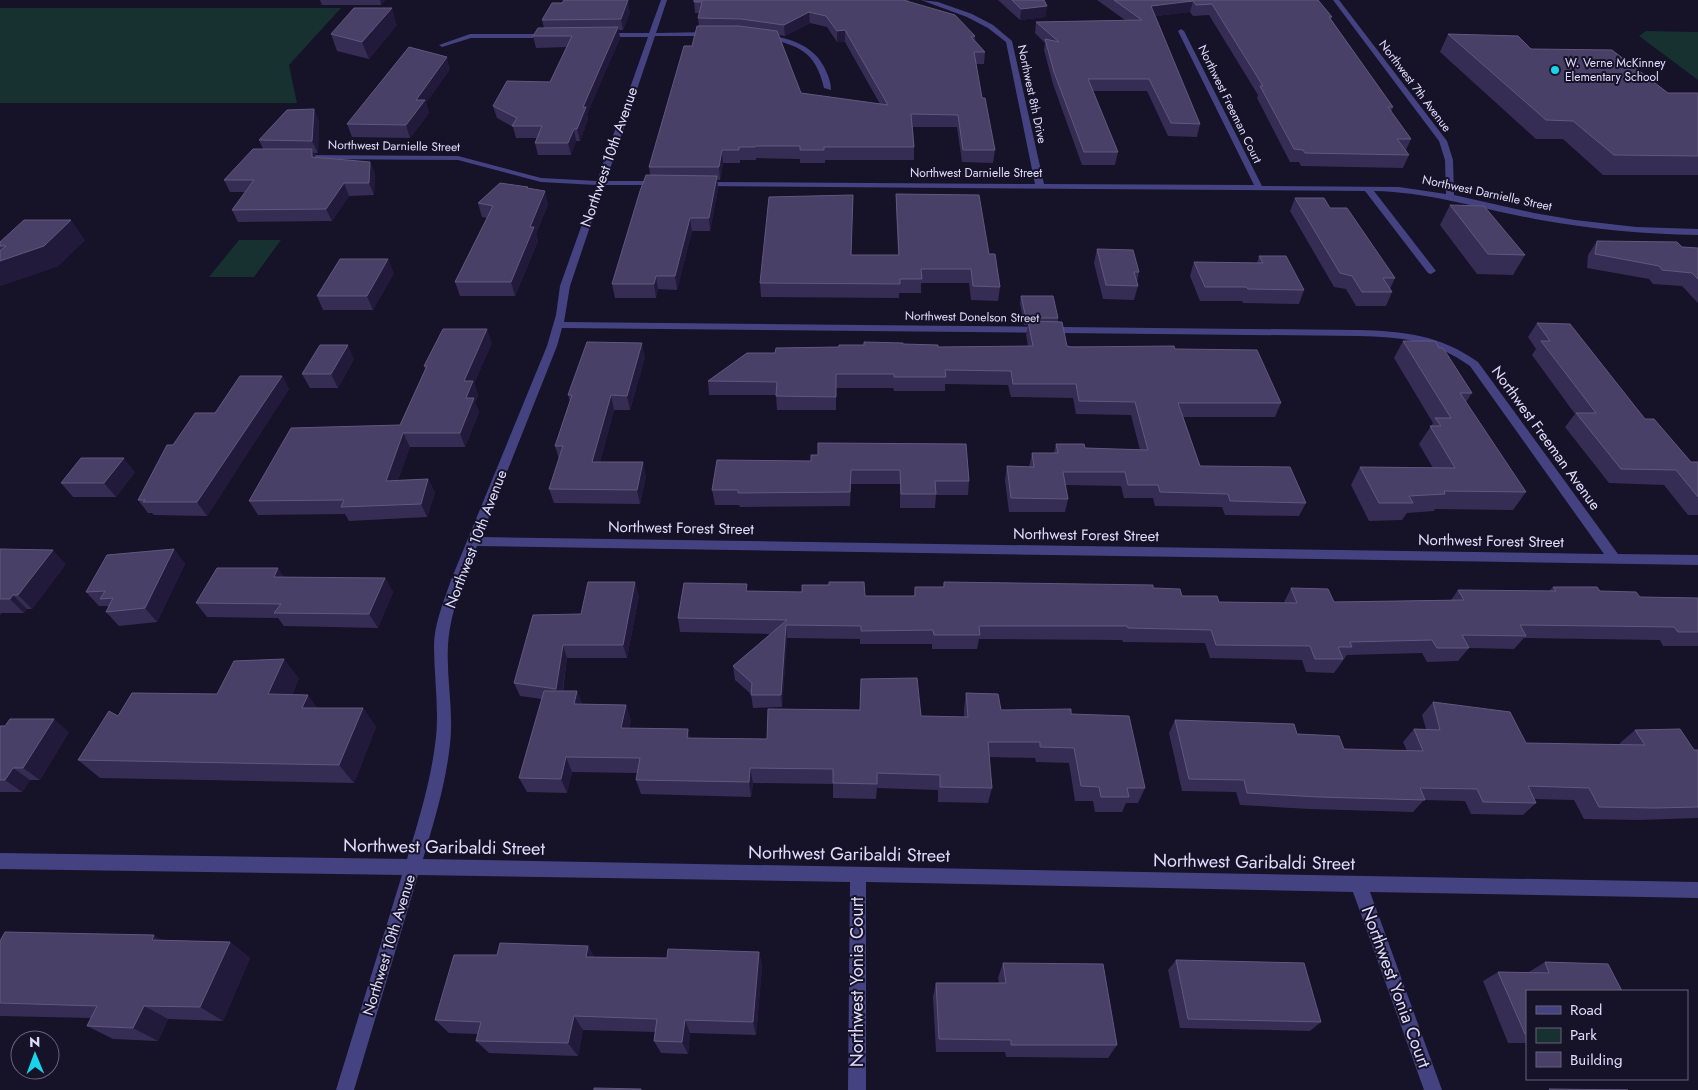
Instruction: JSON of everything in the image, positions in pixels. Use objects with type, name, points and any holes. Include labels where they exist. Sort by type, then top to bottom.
[{"type":"street","name":"Northwest 10th Avenue","points":[[345,1090],[425,825],[443,744],[444,717],[441,644],[447,614],[473,541],[552,346],[565,286],[664,0]]},
{"type":"street","name":"Northwest 8th Drive","points":[[924,0],[982,20],[997,30],[1009,42],[1040,186]]},
{"type":"street","points":[[940,4],[948,0]]},
{"type":"street","name":"Northwest 7th Avenue","points":[[1336,0],[1443,141],[1449,160],[1450,196]]},
{"type":"street","name":"Northwest Freeman Court","points":[[1181,31],[1259,188]]},
{"type":"street","points":[[599,35],[723,34]]},
{"type":"street","points":[[755,35],[787,40],[806,48],[818,58],[828,88]]},
{"type":"street","points":[[442,45],[470,36],[562,36]]},
{"type":"street","name":"Northwest Darnielle Street","points":[[294,157],[458,158],[541,180],[600,183],[668,183]]},
{"type":"street","name":"Northwest Darnielle Street","points":[[688,184],[1367,188],[1420,191],[1532,215],[1614,228],[1698,232]]},
{"type":"street","points":[[1367,188],[1431,271]]},
{"type":"street","name":"Northwest Donelson Street","points":[[558,325],[1317,333],[1417,338],[1444,344]]},
{"type":"street","name":"Northwest Freeman Avenue","points":[[1444,344],[1456,350],[1474,364],[1615,559]]},
{"type":"street","name":"Northwest Forest Street","points":[[473,541],[1698,560]]},
{"type":"street","name":"Northwest Garibaldi Street","points":[[0,861],[858,874],[1698,890]]},
{"type":"street","name":"Northwest Yonia Court","points":[[857,1090],[858,874]]},
{"type":"street","name":"Northwest Yonia Court","points":[[1359,884],[1433,1090]]},
{"type":"green space","points":[[0,8],[341,8],[289,65],[297,103],[0,103]]},
{"type":"green space","points":[[1646,31],[1698,32],[1698,80],[1639,36]]},
{"type":"green space","points":[[239,240],[281,240],[254,277],[209,277]]},
{"type":"building","points":[[564,0],[628,0],[621,19],[542,20],[552,3],[562,3]]},
{"type":"building","points":[[694,0],[903,0],[955,15],[975,36],[971,37],[985,52],[974,52],[982,98],[985,98],[995,150],[963,150],[958,115],[911,114],[914,147],[824,147],[824,150],[800,150],[800,146],[739,147],[739,150],[722,150],[719,167],[649,167],[684,46],[692,46],[697,26],[739,26],[777,31],[801,93],[888,105],[845,30],[837,31],[826,16],[809,12],[784,25],[741,19],[698,18],[702,2],[694,2]]},
{"type":"building","points":[[1012,0],[1044,0],[1047,6],[1021,9]]},
{"type":"building","points":[[1114,0],[1318,0],[1332,17],[1329,17],[1393,107],[1388,107],[1411,139],[1397,139],[1409,155],[1305,153],[1303,150],[1294,149],[1260,86],[1263,86],[1212,4],[1196,5],[1193,1],[1151,6],[1200,124],[1171,123],[1149,79],[1088,79],[1118,152],[1084,152],[1054,72],[1045,39],[1059,42],[1036,22],[1142,20]]},
{"type":"building","points":[[354,8],[392,8],[362,42],[331,34]]},
{"type":"building","points":[[618,27],[583,107],[586,107],[577,129],[574,129],[568,143],[535,143],[542,126],[512,126],[517,118],[493,106],[507,81],[550,82],[572,36],[533,36],[538,28]]},
{"type":"building","points":[[1448,34],[1518,36],[1531,49],[1612,50],[1668,93],[1698,93],[1698,156],[1614,155],[1573,121],[1546,120]]},
{"type":"building","points":[[409,47],[447,57],[416,100],[425,100],[406,125],[347,124]]},
{"type":"building","points":[[314,109],[312,141],[259,140],[287,110]]},
{"type":"building","points":[[253,149],[312,149],[312,157],[370,162],[369,183],[344,183],[326,209],[232,210],[254,180],[224,180]]},
{"type":"building","points":[[646,175],[717,176],[709,218],[690,218],[675,276],[656,276],[654,284],[612,284],[640,191]]},
{"type":"building","points":[[500,183],[545,191],[530,227],[534,227],[511,282],[455,282],[493,206],[478,203]]},
{"type":"building","points":[[896,194],[979,195],[989,254],[995,254],[1000,287],[973,286],[971,269],[921,269],[922,279],[900,279],[900,284],[760,283],[769,197],[853,195],[851,255],[899,255]]},
{"type":"building","points":[[1295,198],[1324,198],[1330,208],[1347,208],[1395,278],[1383,278],[1392,292],[1362,292],[1352,276],[1340,273]]},
{"type":"building","points":[[1450,205],[1484,206],[1525,255],[1488,254]]},
{"type":"building","points":[[24,220],[71,220],[44,246],[0,261],[0,251],[6,246],[0,246],[0,242]]},
{"type":"building","points":[[1597,241],[1677,242],[1682,247],[1698,248],[1698,279],[1692,273],[1662,270],[1659,266],[1595,254]]},
{"type":"building","points":[[1097,249],[1133,250],[1139,272],[1134,272],[1138,286],[1106,285]]},
{"type":"building","points":[[1259,256],[1286,256],[1304,290],[1205,287],[1194,262],[1263,263]]},
{"type":"building","points":[[340,259],[388,259],[367,296],[317,296]]},
{"type":"building","points":[[1021,296],[1053,296],[1058,318],[1026,318]]},
{"type":"building","points":[[1028,321],[1062,322],[1067,346],[1071,347],[1174,346],[1175,349],[1257,350],[1281,403],[1178,403],[1200,466],[1290,467],[1306,503],[1230,501],[1228,494],[1160,492],[1158,485],[1128,485],[1125,472],[1063,472],[1068,499],[1011,498],[1007,466],[1034,467],[1032,453],[1058,453],[1056,444],[1084,444],[1085,448],[1148,450],[1135,402],[1079,401],[1076,384],[1013,384],[1011,371],[945,370],[946,377],[894,377],[894,374],[836,374],[836,397],[776,396],[777,382],[708,381],[747,353],[775,353],[776,348],[839,347],[839,345],[864,345],[864,342],[938,345],[938,347],[1033,346]]},
{"type":"building","points":[[1537,323],[1570,324],[1645,419],[1654,419],[1691,462],[1698,462],[1698,497],[1676,470],[1621,469],[1576,413],[1596,413],[1541,341],[1550,341]]},
{"type":"building","points":[[443,329],[487,329],[464,381],[473,381],[466,398],[474,398],[460,433],[403,433],[386,481],[428,479],[421,504],[341,507],[344,500],[249,501],[291,428],[400,425],[427,366],[424,366]]},
{"type":"building","points":[[1403,341],[1435,341],[1439,348],[1443,348],[1472,393],[1460,393],[1526,492],[1444,491],[1445,494],[1409,496],[1413,503],[1379,503],[1360,467],[1455,468],[1430,426],[1441,426],[1435,418],[1451,418]]},
{"type":"building","points":[[587,342],[642,343],[627,396],[611,395],[592,462],[643,462],[637,490],[549,489],[563,446],[555,446],[572,395],[568,395]]},
{"type":"building","points":[[320,345],[348,345],[331,374],[302,374]]},
{"type":"building","points":[[240,376],[282,376],[197,502],[143,502],[145,500],[138,500],[167,445],[173,445],[195,413],[215,413]]},
{"type":"building","points":[[818,443],[966,444],[969,481],[935,481],[936,494],[901,494],[900,470],[851,470],[850,492],[738,493],[738,490],[712,490],[717,460],[811,461],[811,455],[818,455]]},
{"type":"building","points":[[81,458],[124,458],[104,483],[61,483]]},
{"type":"building","points":[[0,549],[53,550],[18,595],[13,595],[10,599],[0,599]]},
{"type":"building","points":[[174,549],[145,608],[106,612],[113,598],[100,599],[105,591],[86,592],[107,555]]},
{"type":"building","points":[[217,568],[278,568],[274,577],[385,578],[369,614],[274,613],[281,604],[196,603]]},
{"type":"building","points":[[588,582],[635,582],[623,645],[563,645],[556,689],[514,683],[533,615],[581,614]]},
{"type":"building","points":[[829,582],[864,582],[865,596],[915,596],[915,587],[944,587],[944,582],[1153,585],[1153,588],[1180,589],[1182,596],[1217,596],[1219,602],[1297,603],[1291,588],[1328,589],[1334,602],[1464,600],[1458,590],[1556,591],[1553,587],[1597,587],[1600,591],[1636,592],[1640,597],[1698,598],[1698,632],[1678,632],[1674,627],[1520,625],[1526,636],[1462,635],[1469,648],[1437,648],[1432,640],[1350,642],[1352,647],[1338,647],[1343,659],[1315,659],[1310,646],[1216,645],[1211,630],[1128,628],[1127,626],[979,626],[980,635],[934,635],[933,630],[861,631],[861,626],[786,625],[781,695],[751,695],[752,683],[733,666],[787,620],[678,618],[684,583],[747,584],[746,591],[802,592],[802,585],[829,585]]},
{"type":"building","points":[[284,659],[268,694],[308,695],[302,708],[363,708],[339,765],[78,760],[109,711],[118,716],[132,693],[217,694],[234,661]]},
{"type":"building","points":[[917,678],[921,716],[968,717],[966,693],[998,694],[1001,710],[1071,709],[1071,714],[1129,716],[1145,788],[1127,788],[1129,797],[1101,797],[1099,787],[1081,786],[1074,748],[1040,747],[1040,742],[988,742],[992,788],[940,787],[940,775],[877,773],[877,784],[833,783],[833,769],[750,768],[749,782],[636,780],[640,758],[566,757],[561,779],[519,778],[544,691],[577,691],[574,704],[626,705],[621,728],[688,729],[687,738],[767,739],[768,709],[860,710],[861,679]]},
{"type":"building","points":[[1433,702],[1510,712],[1526,743],[1645,745],[1635,730],[1680,729],[1694,750],[1698,750],[1698,807],[1599,807],[1589,788],[1528,786],[1536,803],[1483,802],[1477,789],[1420,788],[1425,800],[1247,793],[1244,780],[1189,779],[1175,720],[1294,724],[1297,734],[1339,736],[1344,749],[1423,751],[1414,729],[1440,730]]},
{"type":"building","points":[[10,719],[54,719],[23,768],[13,768],[5,780],[0,780],[0,726],[5,726]]},
{"type":"building","points":[[5,932],[154,935],[152,940],[230,942],[200,1007],[144,1006],[133,1028],[87,1026],[97,1006],[0,1003],[0,941]]},
{"type":"building","points":[[500,943],[588,946],[586,957],[667,958],[668,949],[759,952],[753,1022],[685,1020],[682,1042],[654,1041],[657,1019],[574,1016],[568,1043],[476,1041],[481,1022],[435,1020],[454,955],[497,955]]},
{"type":"building","points":[[1176,960],[1304,963],[1321,1022],[1188,1019]]},
{"type":"building","points":[[1545,962],[1608,964],[1621,990],[1526,990],[1525,1034],[1498,972],[1549,973]]},
{"type":"building","points":[[1003,963],[1103,964],[1117,1045],[1011,1045],[1011,1040],[939,1039],[936,983],[1006,983]]},
{"type":"building","points":[[594,1088],[641,1089],[641,1090],[594,1090]]},
{"type":"building","points":[[1549,1089],[1628,1090],[1550,1090]]},
{"type":"place","name":"W. Verne McKinney Elementary School","points":[[1555,70]]}]
